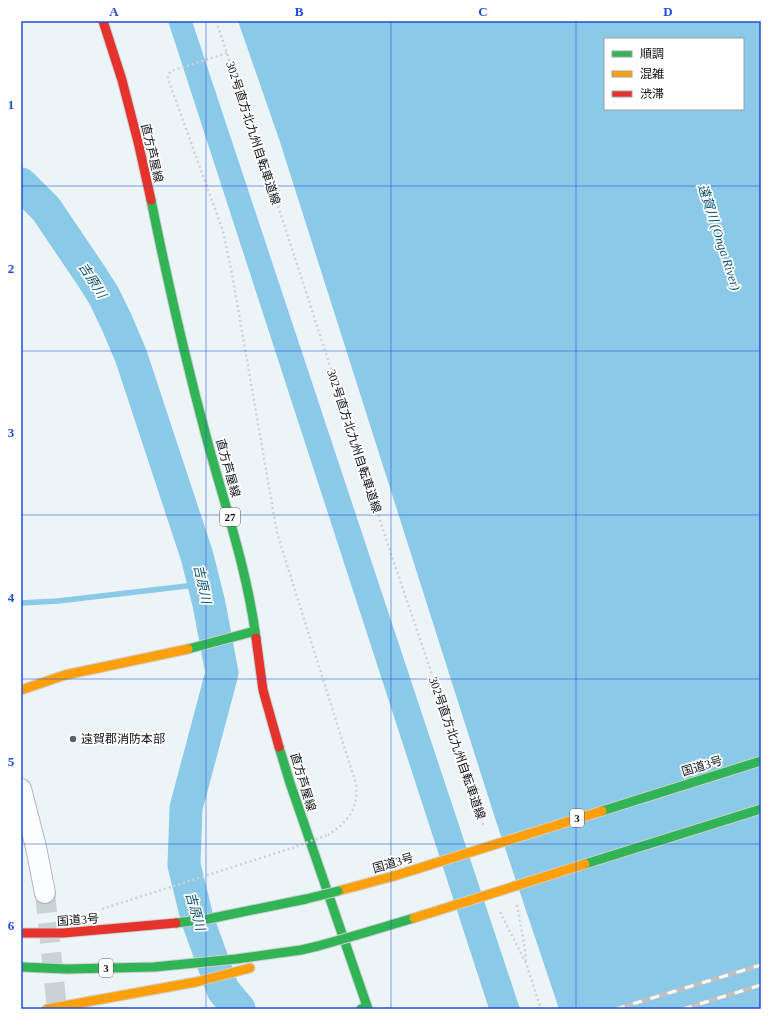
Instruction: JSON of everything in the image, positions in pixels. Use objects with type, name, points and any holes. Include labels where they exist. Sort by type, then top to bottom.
[{"type":"main road","name":"直方芦屋線","points":[[103,21],[122,80],[139,146],[164,263],[204,428],[242,562],[255,631],[263,690],[290,783],[365,1008]]},
{"type":"main road","points":[[21,690],[65,675],[196,647],[255,631]]},
{"type":"main road","name":"国道3号","points":[[21,933],[62,933],[180,922],[224,916],[306,899],[394,876],[761,761]]},
{"type":"main road","name":"3","points":[[21,967],[67,969],[154,967],[236,959],[301,950],[414,918],[761,808]]},
{"type":"main road","points":[[47,1009],[196,982],[240,972],[301,950]]},
{"type":"street","points":[[21,789],[36,847],[45,893]]},
{"type":"path","name":"302号直方北九州自転車道線","points":[[216,21],[260,150],[390,551],[485,828]]},
{"type":"path","points":[[98,912],[103,908],[292,848],[327,835],[339,828],[348,818],[357,794],[356,784],[277,533],[232,274],[223,231],[168,79],[168,75],[171,71],[180,67],[227,53]]},
{"type":"path","points":[[526,963],[541,1009]]},
{"type":"water","points":[[168,21],[192,21],[520,1009],[489,1009]]},
{"type":"water","name":"遠賀川 (Onga River)","points":[[238,21],[761,21],[761,1009],[559,1009],[495,818],[280,142]]},
{"type":"waterway","name":"吉原川","points":[[21,184],[46,209],[104,296],[117,323],[131,356],[197,556],[209,604],[222,673],[186,808],[184,865],[197,918],[223,990],[239,1009]]},
{"type":"waterway","points":[[21,603],[58,601],[204,584]]},
{"type":"tunnel","points":[[45,893],[57,1009]]},
{"type":"railway","points":[[616,1009],[761,965]]},
{"type":"railway","points":[[683,1009],[761,985]]},
{"type":"traffic: fast","points":[[151,200],[191,377],[241,561],[256,638]]},
{"type":"traffic: fast","points":[[188,649],[255,631]]},
{"type":"traffic: fast","points":[[279,747],[368,1009]]},
{"type":"traffic: fast","points":[[602,811],[761,761]]},
{"type":"traffic: fast","points":[[585,864],[761,809]]},
{"type":"traffic: fast","points":[[306,899],[338,891]]},
{"type":"traffic: fast","points":[[176,923],[208,919],[306,899]]},
{"type":"traffic: fast","points":[[357,935],[414,918]]},
{"type":"traffic: fast","points":[[318,946],[357,935]]},
{"type":"traffic: fast","points":[[21,967],[67,969],[154,967],[236,959],[301,950],[318,946]]},
{"type":"traffic: fast","points":[[361,1009],[367,1007]]},
{"type":"traffic: slow","points":[[21,690],[65,675],[188,649]]},
{"type":"traffic: slow","points":[[394,876],[602,811]]},
{"type":"traffic: slow","points":[[414,918],[585,864]]},
{"type":"traffic: slow","points":[[338,891],[394,876]]},
{"type":"traffic: slow","points":[[47,1009],[196,982],[250,968]]},
{"type":"traffic: jam","points":[[103,21],[122,80],[151,200]]},
{"type":"traffic: jam","points":[[256,638],[263,690],[279,747]]},
{"type":"traffic: jam","points":[[21,933],[63,933],[176,923]]},
{"type":"place","name":"遠賀郡消防本部","points":[[73,739]]}]
